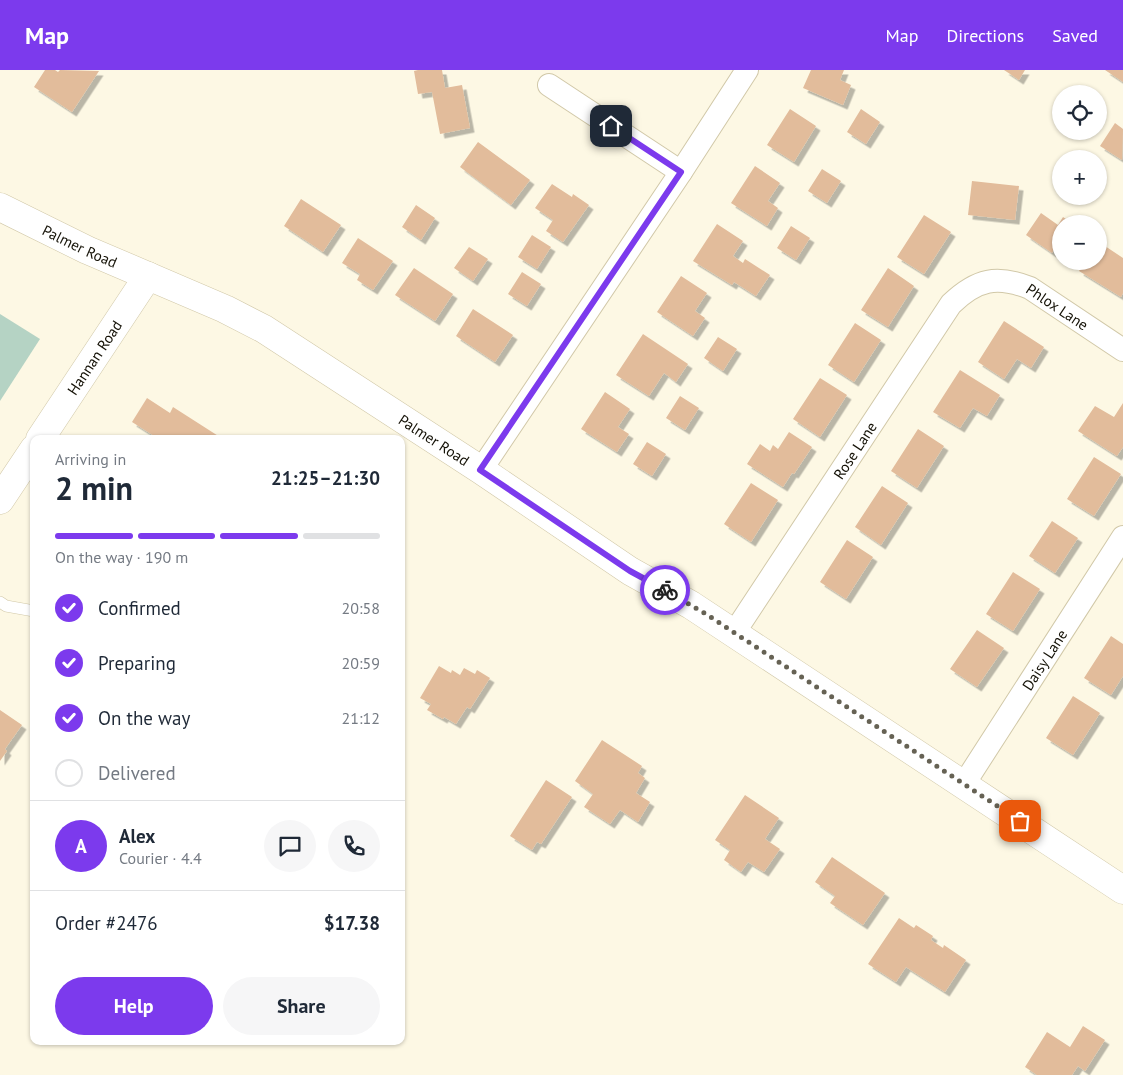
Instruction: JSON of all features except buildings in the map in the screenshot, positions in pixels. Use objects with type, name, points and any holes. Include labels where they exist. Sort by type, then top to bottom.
[{"type":"street","points":[[480,470],[681,172],[747,70]]},
{"type":"street","points":[[549,85],[681,172]]},
{"type":"street","name":"Palmer Road","points":[[0,207],[87,250],[225,309],[264,329],[480,470],[630,571],[691,605],[1123,890]]},
{"type":"street","name":"Hannan Road","points":[[43,435],[148,276]]},
{"type":"street","name":"Phlox Lane","points":[[986,282],[1002,280],[1030,288],[1123,350]]},
{"type":"street","name":"Rose Lane","points":[[734,633],[951,304],[963,292],[986,282]]},
{"type":"street","points":[[0,500],[30,455]]},
{"type":"street","name":"Daisy Lane","points":[[964,784],[986,746],[1123,537]]},
{"type":"lane","points":[[0,602],[6,606],[30,610]]},
{"type":"green space","points":[[0,314],[40,339],[0,401]]},
{"type":"way so far","points":[[665,590],[706,614],[1020,821]]},
{"type":"route","points":[[611,126],[681,172],[480,470],[630,571],[665,590]]}]
